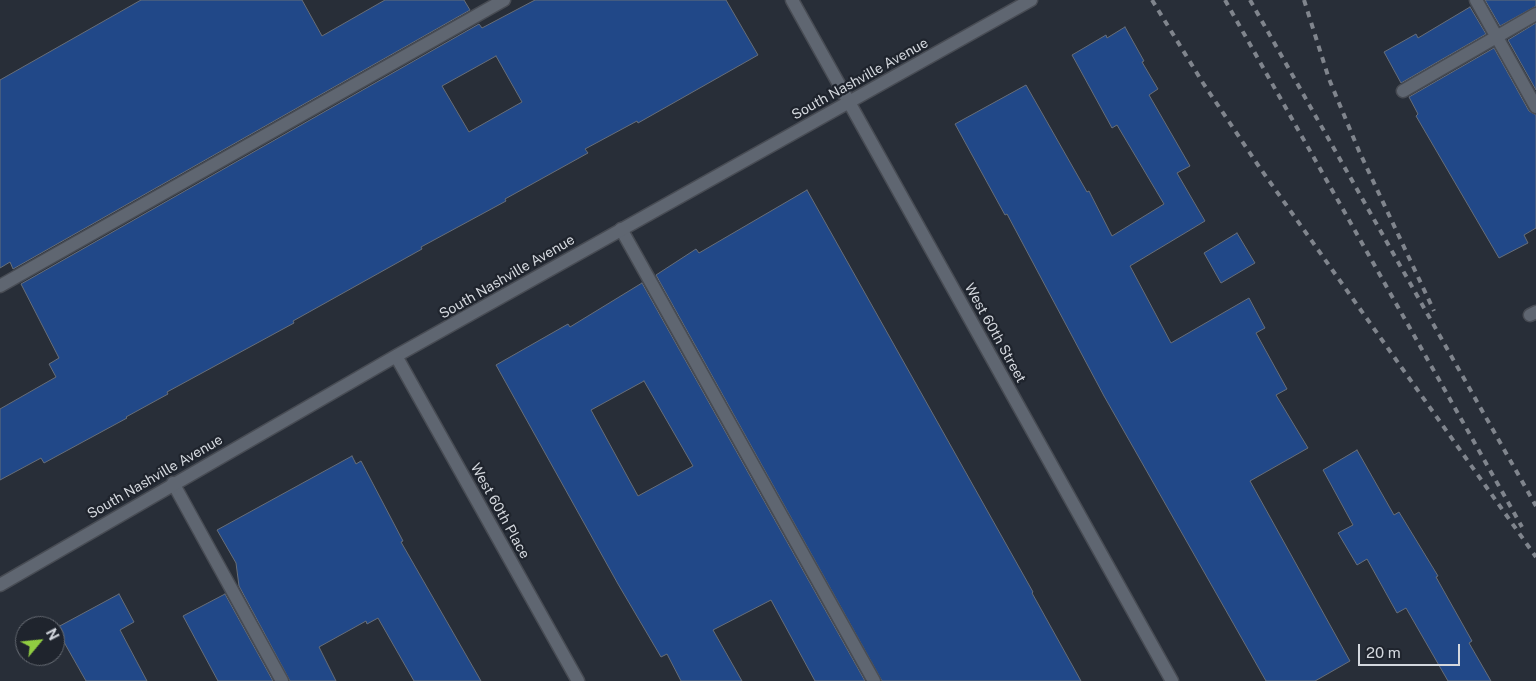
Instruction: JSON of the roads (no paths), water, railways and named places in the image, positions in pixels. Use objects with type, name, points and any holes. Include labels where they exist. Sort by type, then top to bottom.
[{"type":"street","points":[[0,286],[504,0]]},
{"type":"street","name":"West 60th Street","points":[[792,0],[1172,681]]},
{"type":"street","name":"South Nashville Avenue","points":[[0,584],[396,356],[1031,0]]},
{"type":"street","points":[[1476,0],[1536,107]]},
{"type":"street","points":[[1403,91],[1536,14]]},
{"type":"street","points":[[621,229],[874,681]]},
{"type":"street","name":"West 60th Place","points":[[396,356],[578,681]]},
{"type":"street","points":[[173,484],[282,681]]},
{"type":"railway","points":[[1152,0],[1203,83],[1260,168],[1536,557]]},
{"type":"railway","points":[[1225,0],[1522,527]]},
{"type":"railway","points":[[1250,0],[1536,506]]},
{"type":"railway","points":[[1304,0],[1329,79],[1359,151],[1434,311]]}]
